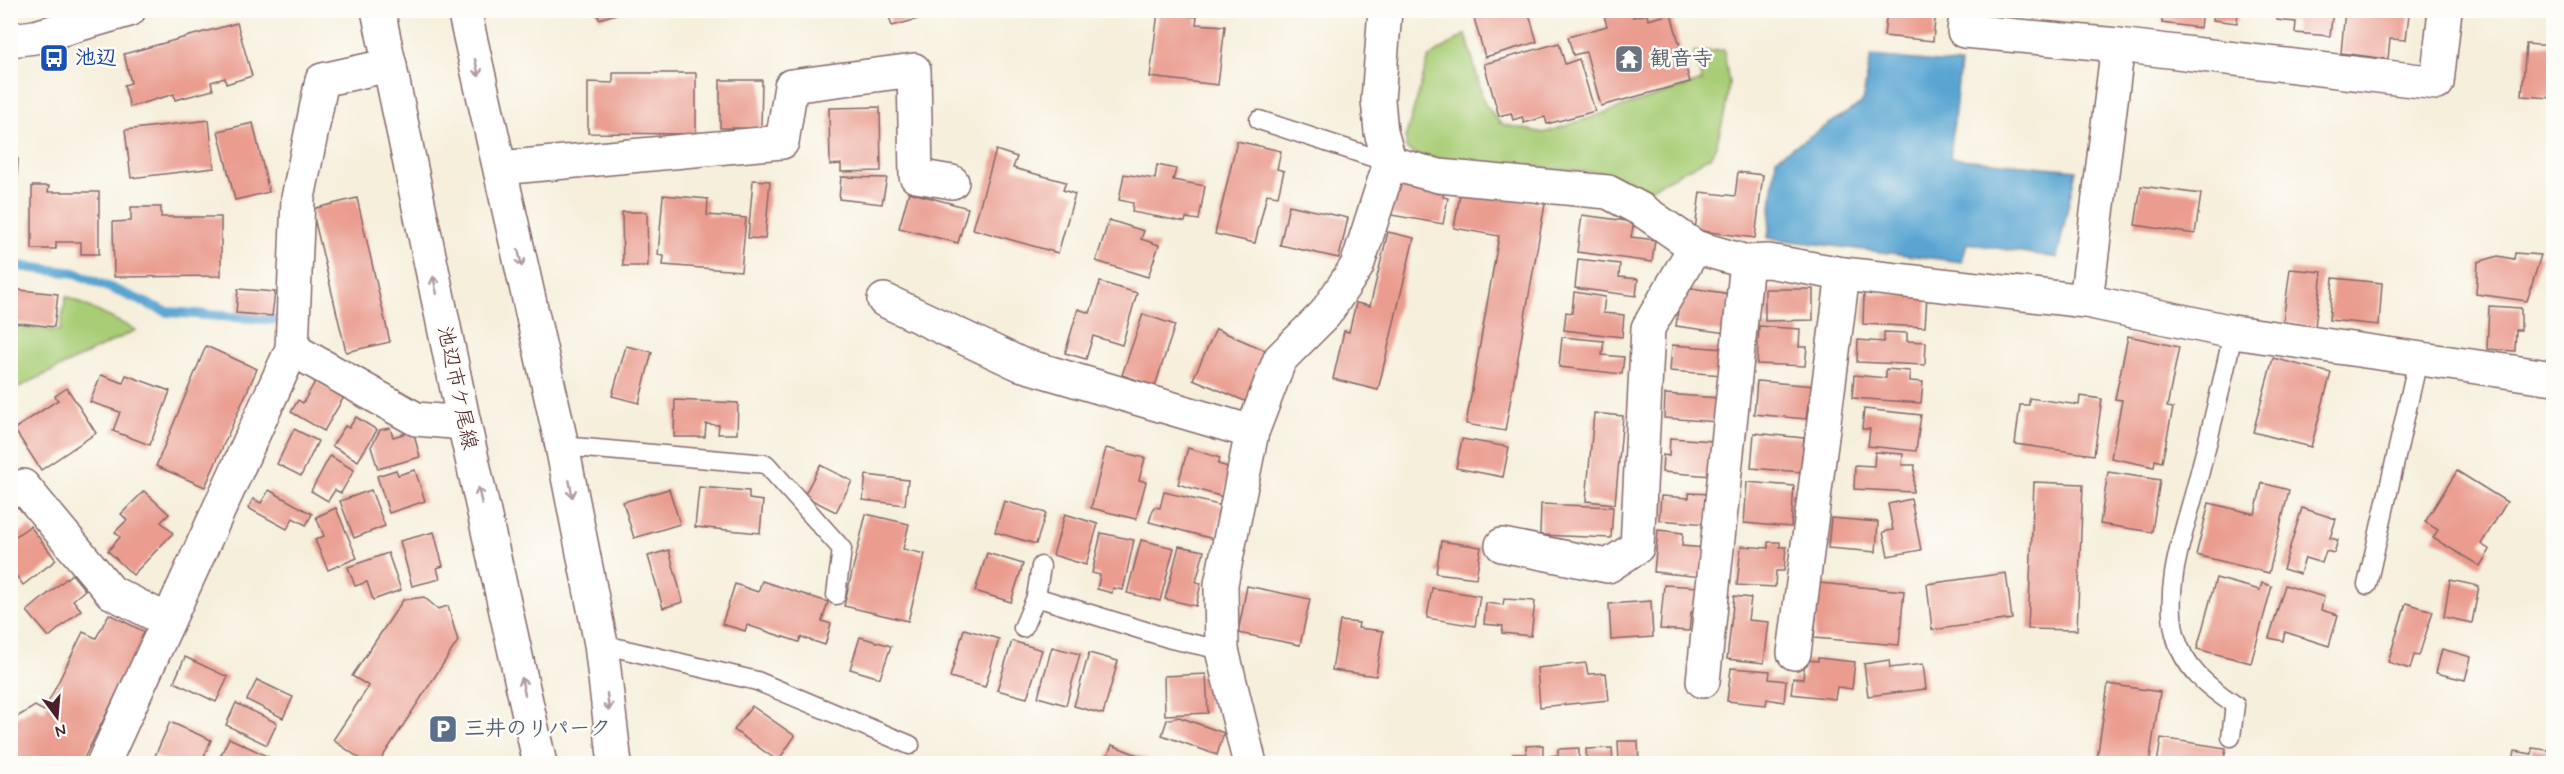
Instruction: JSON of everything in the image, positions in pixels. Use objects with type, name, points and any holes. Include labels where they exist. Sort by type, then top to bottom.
[{"type":"street","points":[[10,40],[35,37],[129,10]]},
{"type":"street","name":"池辺市ケ尾線","points":[[378,10],[464,423],[540,764]]},
{"type":"street","points":[[464,10],[562,446],[601,644],[615,764]]},
{"type":"street","points":[[1250,764],[1222,650],[1221,584],[1252,432],[1280,359],[1325,314],[1357,266],[1390,163],[1381,132],[1378,100],[1385,10]]},
{"type":"street","points":[[1967,10],[1964,31],[2118,45],[2437,83],[2445,10]]},
{"type":"street","points":[[2086,301],[2118,45]]},
{"type":"street","points":[[103,764],[292,350],[298,198],[322,80],[390,64]]},
{"type":"street","points":[[500,168],[782,142],[791,86],[914,70],[916,176],[952,182]]},
{"type":"street","points":[[1390,163],[1439,176],[1608,192],[1642,210],[1695,248],[1748,262],[1768,261],[1844,274],[2086,301],[2233,332],[2553,378]]},
{"type":"street","points":[[1502,545],[1608,566],[1637,547],[1648,328],[1695,248]]},
{"type":"street","points":[[1703,681],[1748,262]]},
{"type":"street","points":[[1794,653],[1844,274]]},
{"type":"street","points":[[884,300],[1020,364],[1252,432]]},
{"type":"street","points":[[292,350],[416,419],[464,423]]},
{"type":"street","points":[[10,492],[23,486],[111,592],[168,621]]},
{"type":"lane","points":[[1259,120],[1390,163]]},
{"type":"lane","points":[[2231,737],[2235,705],[2204,684],[2187,662],[2175,634],[2171,581],[2223,381],[2233,332]]},
{"type":"lane","points":[[2367,585],[2418,360]]},
{"type":"lane","points":[[562,446],[766,464],[842,549],[836,595]]},
{"type":"lane","points":[[1023,628],[1036,597],[1041,566]]},
{"type":"lane","points":[[1036,597],[1171,639],[1222,650]]},
{"type":"lane","points":[[601,644],[757,681],[910,745]]},
{"type":"green space","points":[[1466,34],[1484,103],[1501,124],[1544,133],[1702,81],[1694,52],[1724,50],[1729,84],[1725,112],[1716,146],[1710,157],[1650,189],[1606,173],[1443,160],[1418,155],[1406,149],[1406,135],[1429,57]]},
{"type":"green space","points":[[66,296],[136,330],[11,391],[11,325],[60,331]]},
{"type":"water","points":[[1871,56],[1960,64],[1950,158],[2076,170],[2057,258],[1967,243],[1962,262],[1768,238],[1776,158],[1862,103]]},
{"type":"building","points":[[596,10],[626,10],[626,11],[599,19]]},
{"type":"building","points":[[887,10],[927,10],[929,16],[892,26]]},
{"type":"building","points":[[1528,10],[1537,42],[1485,57],[1472,11]]},
{"type":"building","points":[[1632,10],[1633,17],[1647,14],[1648,20],[1671,14],[1690,82],[1601,106],[1586,52],[1573,55],[1568,37],[1607,26],[1603,12]]},
{"type":"building","points":[[1887,10],[1936,10],[1933,41],[1884,36]]},
{"type":"building","points":[[2156,10],[2202,10],[2200,28],[2162,23],[2162,16],[2156,15]]},
{"type":"building","points":[[2214,10],[2238,10],[2237,23],[2213,20]]},
{"type":"building","points":[[2278,10],[2333,10],[2330,36],[2295,33],[2296,22],[2277,20]]},
{"type":"building","points":[[2345,10],[2409,14],[2406,40],[2390,39],[2388,59],[2341,53]]},
{"type":"building","points":[[1158,12],[1197,17],[1196,24],[1225,26],[1218,85],[1150,77]]},
{"type":"building","points":[[237,23],[252,76],[226,84],[225,78],[211,82],[213,90],[175,100],[174,94],[130,107],[124,85],[131,83],[124,54]]},
{"type":"building","points":[[1559,43],[1565,64],[1579,59],[1595,111],[1547,124],[1545,117],[1524,123],[1522,117],[1513,120],[1511,113],[1499,116],[1484,64]]},
{"type":"building","points":[[2526,44],[2554,46],[2554,98],[2522,96]]},
{"type":"building","points":[[613,73],[696,73],[696,134],[588,133],[588,82],[613,83]]},
{"type":"building","points":[[720,80],[762,80],[761,128],[720,128]]},
{"type":"building","points":[[880,107],[881,171],[841,172],[841,164],[830,165],[829,108]]},
{"type":"building","points":[[209,120],[214,168],[131,178],[125,130]]},
{"type":"building","points":[[253,123],[269,192],[235,200],[218,131]]},
{"type":"building","points":[[1237,141],[1281,151],[1277,169],[1284,171],[1278,196],[1267,194],[1255,243],[1215,234]]},
{"type":"building","points":[[996,150],[1017,157],[1013,168],[1066,182],[1063,190],[1075,194],[1058,253],[973,229]]},
{"type":"building","points":[[10,159],[18,159],[13,245],[10,244]]},
{"type":"building","points":[[1157,165],[1176,169],[1173,180],[1205,186],[1199,220],[1186,218],[1185,222],[1132,212],[1133,203],[1119,200],[1124,174],[1155,179]]},
{"type":"building","points":[[1738,172],[1763,175],[1755,238],[1695,230],[1700,192],[1735,196]]},
{"type":"building","points":[[841,177],[887,178],[882,204],[839,199]]},
{"type":"building","points":[[753,180],[770,181],[765,239],[748,238]]},
{"type":"building","points":[[1398,181],[1444,190],[1443,197],[1448,198],[1443,224],[1391,215]]},
{"type":"building","points":[[32,186],[49,186],[48,192],[99,192],[99,254],[81,254],[81,242],[56,242],[56,249],[32,249]]},
{"type":"building","points":[[2141,186],[2201,194],[2195,234],[2135,225]]},
{"type":"building","points":[[1461,189],[1545,204],[1505,431],[1466,424],[1499,236],[1454,228]]},
{"type":"building","points":[[909,192],[968,208],[958,243],[899,228]]},
{"type":"building","points":[[663,195],[708,199],[707,215],[746,218],[741,271],[663,265],[664,256],[658,255]]},
{"type":"building","points":[[357,198],[390,342],[346,352],[312,209]]},
{"type":"building","points":[[1289,205],[1348,218],[1339,258],[1280,245]]},
{"type":"building","points":[[131,207],[161,207],[161,217],[221,217],[221,276],[114,277],[113,222],[131,221]]},
{"type":"building","points":[[622,212],[647,212],[648,266],[623,266]]},
{"type":"building","points":[[1582,215],[1634,222],[1631,237],[1655,240],[1652,262],[1577,252]]},
{"type":"building","points":[[1109,220],[1144,231],[1141,239],[1159,245],[1148,277],[1096,261]]},
{"type":"building","points":[[1388,232],[1414,238],[1378,390],[1333,379],[1344,331],[1349,332],[1356,303],[1370,306]]},
{"type":"building","points":[[2515,253],[2541,255],[2527,301],[2476,294],[2478,262],[2498,256],[2514,259]]},
{"type":"building","points":[[1578,259],[1620,264],[1619,277],[1638,279],[1636,296],[1575,288]]},
{"type":"building","points":[[2290,269],[2322,272],[2315,327],[2283,322]]},
{"type":"building","points":[[2333,278],[2382,283],[2379,325],[2329,320]]},
{"type":"building","points":[[1100,282],[1137,293],[1122,345],[1093,336],[1086,359],[1065,353],[1078,309],[1090,313]]},
{"type":"building","points":[[1691,288],[1730,294],[1726,333],[1676,326],[1679,303]]},
{"type":"building","points":[[10,289],[58,294],[54,327],[10,322]]},
{"type":"building","points":[[238,289],[275,292],[272,316],[236,313]]},
{"type":"building","points":[[1765,289],[1813,289],[1813,320],[1765,321]]},
{"type":"building","points":[[1574,292],[1605,297],[1603,313],[1624,315],[1622,337],[1564,330],[1566,312],[1572,313]]},
{"type":"building","points":[[1864,293],[1927,296],[1925,327],[1863,324]]},
{"type":"building","points":[[2489,306],[2521,308],[2521,330],[2516,330],[2515,351],[2487,349]]},
{"type":"building","points":[[1143,314],[1175,325],[1155,386],[1122,375]]},
{"type":"building","points":[[1759,326],[1800,329],[1799,347],[1807,347],[1805,366],[1757,364]]},
{"type":"building","points":[[1216,329],[1269,352],[1247,402],[1193,379]]},
{"type":"building","points":[[1884,332],[1907,333],[1907,341],[1926,342],[1925,365],[1857,362],[1858,340],[1884,342]]},
{"type":"building","points":[[2128,336],[2179,347],[2167,407],[2173,408],[2162,462],[2155,460],[2154,467],[2111,458],[2122,400],[2115,399]]},
{"type":"building","points":[[1562,337],[1604,341],[1602,355],[1624,357],[1622,374],[1559,367]]},
{"type":"building","points":[[1672,345],[1725,349],[1723,375],[1670,371]]},
{"type":"building","points":[[206,346],[257,369],[205,487],[156,466]]},
{"type":"building","points":[[626,346],[652,352],[639,403],[612,396]]},
{"type":"building","points":[[2273,358],[2331,373],[2311,447],[2253,432]]},
{"type":"building","points":[[1886,369],[1910,371],[1910,381],[1923,382],[1921,403],[1852,398],[1854,375],[1886,378]]},
{"type":"building","points":[[101,375],[123,383],[126,375],[170,391],[150,445],[113,431],[120,412],[90,402]]},
{"type":"building","points":[[316,380],[344,397],[324,431],[291,412],[298,400],[303,403]]},
{"type":"building","points":[[1757,381],[1815,386],[1814,404],[1808,404],[1806,419],[1754,414]]},
{"type":"building","points":[[67,388],[96,433],[41,470],[14,429],[58,400],[55,396]]},
{"type":"building","points":[[1665,394],[1719,398],[1718,422],[1664,418]]},
{"type":"building","points":[[2080,396],[2102,399],[2094,455],[2015,444],[2020,405],[2029,405],[2029,398],[2079,405]]},
{"type":"building","points":[[675,400],[738,403],[737,434],[718,434],[719,425],[706,424],[705,437],[674,437]]},
{"type":"building","points":[[1864,409],[1921,415],[1916,451],[1868,446],[1870,429],[1862,429]]},
{"type":"building","points":[[1594,413],[1623,416],[1615,504],[1586,501]]},
{"type":"building","points":[[356,417],[377,430],[358,461],[332,446],[345,426],[349,428]]},
{"type":"building","points":[[390,428],[393,437],[413,431],[420,457],[378,469],[371,447],[380,430]]},
{"type":"building","points":[[294,429],[318,441],[301,476],[277,464]]},
{"type":"building","points":[[1754,433],[1804,438],[1801,472],[1751,468]]},
{"type":"building","points":[[1670,438],[1714,441],[1712,476],[1662,472],[1663,455],[1669,456]]},
{"type":"building","points":[[1462,439],[1509,447],[1503,477],[1456,468]]},
{"type":"building","points":[[1106,448],[1145,458],[1139,480],[1146,482],[1136,519],[1091,508]]},
{"type":"building","points":[[1188,448],[1220,458],[1218,464],[1232,468],[1223,497],[1178,484]]},
{"type":"building","points":[[1875,452],[1903,454],[1902,465],[1915,465],[1913,492],[1854,489],[1855,465],[1874,466]]},
{"type":"building","points":[[330,456],[354,470],[341,493],[335,490],[328,501],[311,491]]},
{"type":"building","points":[[820,465],[852,481],[836,512],[804,496]]},
{"type":"building","points":[[396,470],[398,475],[415,470],[425,501],[389,513],[377,476]]},
{"type":"building","points":[[2457,471],[2507,502],[2481,544],[2490,550],[2480,566],[2433,538],[2438,530],[2425,522]]},
{"type":"building","points":[[2108,472],[2160,480],[2152,532],[2100,524]]},
{"type":"building","points":[[866,475],[908,480],[905,505],[863,500]]},
{"type":"building","points":[[1747,482],[1794,486],[1791,527],[1744,523]]},
{"type":"building","points":[[2034,482],[2083,484],[2077,630],[2028,629]]},
{"type":"building","points":[[2262,483],[2289,490],[2269,573],[2196,555],[2209,503],[2255,514]]},
{"type":"building","points":[[699,487],[749,491],[749,499],[763,501],[760,533],[695,527]]},
{"type":"building","points":[[669,489],[680,524],[634,538],[623,502]]},
{"type":"building","points":[[269,490],[312,514],[306,525],[293,518],[287,529],[248,508],[253,499],[261,503]]},
{"type":"building","points":[[371,490],[385,526],[354,538],[340,501]]},
{"type":"building","points":[[144,491],[169,514],[161,522],[173,533],[133,575],[108,551],[120,537],[115,532],[127,520],[121,514]]},
{"type":"building","points":[[1164,492],[1223,506],[1214,539],[1149,522],[1154,507],[1160,508]]},
{"type":"building","points":[[1689,493],[1710,494],[1707,524],[1659,520],[1661,496],[1689,498]]},
{"type":"building","points":[[1911,499],[1921,550],[1888,556],[1883,532],[1893,530],[1888,504]]},
{"type":"building","points":[[1004,501],[1046,513],[1036,544],[995,532]]},
{"type":"building","points":[[1541,504],[1613,507],[1611,538],[1540,535]]},
{"type":"building","points":[[336,508],[357,558],[328,570],[315,540],[324,536],[316,517]]},
{"type":"building","points":[[2302,508],[2336,519],[2330,538],[2338,540],[2334,553],[2326,551],[2322,563],[2305,558],[2300,574],[2283,569]]},
{"type":"building","points":[[866,514],[909,524],[903,549],[925,554],[908,621],[844,606]]},
{"type":"building","points":[[1065,514],[1098,524],[1086,565],[1053,555]]},
{"type":"building","points":[[1831,518],[1878,522],[1876,552],[1828,548]]},
{"type":"building","points":[[30,526],[56,560],[23,585],[10,567],[10,535],[13,538]]},
{"type":"building","points":[[1658,530],[1683,533],[1682,546],[1705,548],[1702,577],[1654,572]]},
{"type":"building","points":[[434,532],[443,566],[437,568],[440,579],[412,586],[400,541]]},
{"type":"building","points":[[1101,533],[1134,540],[1123,590],[1113,588],[1112,593],[1097,589],[1100,575],[1092,573]]},
{"type":"building","points":[[1141,540],[1174,548],[1160,601],[1127,593]]},
{"type":"building","points":[[1441,541],[1481,547],[1476,578],[1436,573]]},
{"type":"building","points":[[1768,542],[1780,542],[1780,547],[1786,547],[1784,571],[1776,571],[1775,587],[1737,585],[1741,546],[1768,548]]},
{"type":"building","points":[[1179,546],[1204,551],[1196,582],[1201,583],[1196,606],[1165,599]]},
{"type":"building","points":[[669,550],[683,602],[663,608],[648,556]]},
{"type":"building","points":[[388,553],[401,590],[373,600],[367,582],[355,586],[348,567]]},
{"type":"building","points":[[987,553],[1023,564],[1011,602],[975,591]]},
{"type":"building","points":[[2006,573],[2012,619],[1932,630],[1927,584]]},
{"type":"building","points":[[72,574],[85,590],[73,600],[81,610],[49,637],[27,611]]},
{"type":"building","points":[[2216,578],[2260,590],[2262,583],[2272,586],[2251,663],[2197,649]]},
{"type":"building","points":[[2450,580],[2479,586],[2472,623],[2444,617]]},
{"type":"building","points":[[762,581],[828,602],[822,621],[831,624],[825,645],[801,637],[799,642],[747,625],[745,631],[722,624],[735,584],[758,592]]},
{"type":"building","points":[[1819,583],[1904,591],[1899,645],[1814,638]]},
{"type":"building","points":[[1664,585],[1701,587],[1699,612],[1691,612],[1689,631],[1660,629]]},
{"type":"building","points":[[2285,585],[2324,597],[2321,610],[2338,615],[2329,646],[2285,632],[2283,641],[2269,638]]},
{"type":"building","points":[[1247,586],[1310,599],[1300,645],[1238,633]]},
{"type":"building","points":[[1432,588],[1480,596],[1475,626],[1427,618]]},
{"type":"building","points":[[1734,596],[1751,598],[1748,620],[1769,622],[1764,663],[1727,659]]},
{"type":"building","points":[[424,597],[438,609],[448,606],[458,641],[378,764],[368,764],[333,740],[369,686],[352,676],[403,600]]},
{"type":"building","points":[[1504,599],[1535,601],[1531,636],[1502,633],[1503,626],[1484,624],[1486,603],[1503,605]]},
{"type":"building","points":[[1651,601],[1653,637],[1611,640],[1609,604]]},
{"type":"building","points":[[2406,603],[2433,611],[2419,656],[2414,655],[2410,669],[2388,662]]},
{"type":"building","points":[[109,614],[147,633],[81,764],[10,764],[10,721],[35,706],[44,711],[83,632],[96,638]]},
{"type":"building","points":[[1340,621],[1359,623],[1358,628],[1383,631],[1376,676],[1332,670]]},
{"type":"building","points":[[964,629],[999,639],[985,687],[950,677]]},
{"type":"building","points":[[860,637],[891,646],[880,678],[850,669]]},
{"type":"building","points":[[1012,641],[1042,650],[1027,698],[997,690]]},
{"type":"building","points":[[1052,647],[1080,654],[1066,705],[1038,697]]},
{"type":"building","points":[[2442,649],[2471,657],[2465,680],[2436,673]]},
{"type":"building","points":[[1089,653],[1118,661],[1103,714],[1074,706]]},
{"type":"building","points":[[185,657],[228,677],[216,702],[174,682]]},
{"type":"building","points":[[1818,658],[1855,662],[1852,689],[1837,687],[1835,699],[1791,694],[1793,678],[1803,679],[1805,660],[1818,661]]},
{"type":"building","points":[[1889,660],[1890,668],[1923,664],[1926,689],[1868,696],[1864,664]]},
{"type":"building","points":[[1586,663],[1588,674],[1606,673],[1609,700],[1540,707],[1537,668]]},
{"type":"building","points":[[1731,668],[1770,671],[1769,679],[1786,681],[1784,702],[1767,699],[1766,705],[1727,701]]},
{"type":"building","points":[[1206,674],[1208,713],[1165,715],[1164,676]]},
{"type":"building","points":[[257,680],[293,697],[283,718],[247,700]]},
{"type":"building","points":[[2108,684],[2160,692],[2149,764],[2125,764],[2097,759]]},
{"type":"building","points":[[236,703],[277,723],[267,745],[226,725]]},
{"type":"building","points":[[752,706],[795,736],[778,761],[734,730]]},
{"type":"building","points":[[1179,717],[1224,733],[1217,755],[1162,735],[1167,720]]},
{"type":"building","points":[[170,722],[211,740],[201,764],[172,764],[155,756]]},
{"type":"building","points":[[229,738],[271,758],[268,764],[217,763]]},
{"type":"building","points":[[2161,738],[2226,748],[2223,764],[2157,764]]},
{"type":"building","points":[[1618,741],[1638,741],[1639,764],[1619,764]]},
{"type":"building","points":[[1112,745],[1150,760],[1148,764],[1104,764]]},
{"type":"building","points":[[1543,745],[1543,764],[1513,764],[1513,754],[1526,754],[1526,746]]},
{"type":"building","points":[[1579,748],[1579,764],[1550,764],[1550,756],[1558,755],[1558,749]]},
{"type":"building","points":[[1612,748],[1613,764],[1587,764],[1586,749]]},
{"type":"building","points":[[2532,748],[2554,751],[2554,764],[2505,764],[2506,760],[2513,761],[2515,751],[2532,754]]},
{"type":"waterway","points":[[10,265],[75,273],[167,312],[277,320]]},
{"type":"place","name":"池辺","points":[[54,58]]},
{"type":"place","name":"観音寺","points":[[1629,59]]},
{"type":"place","name":"三井のリパーク","points":[[443,729]]}]
